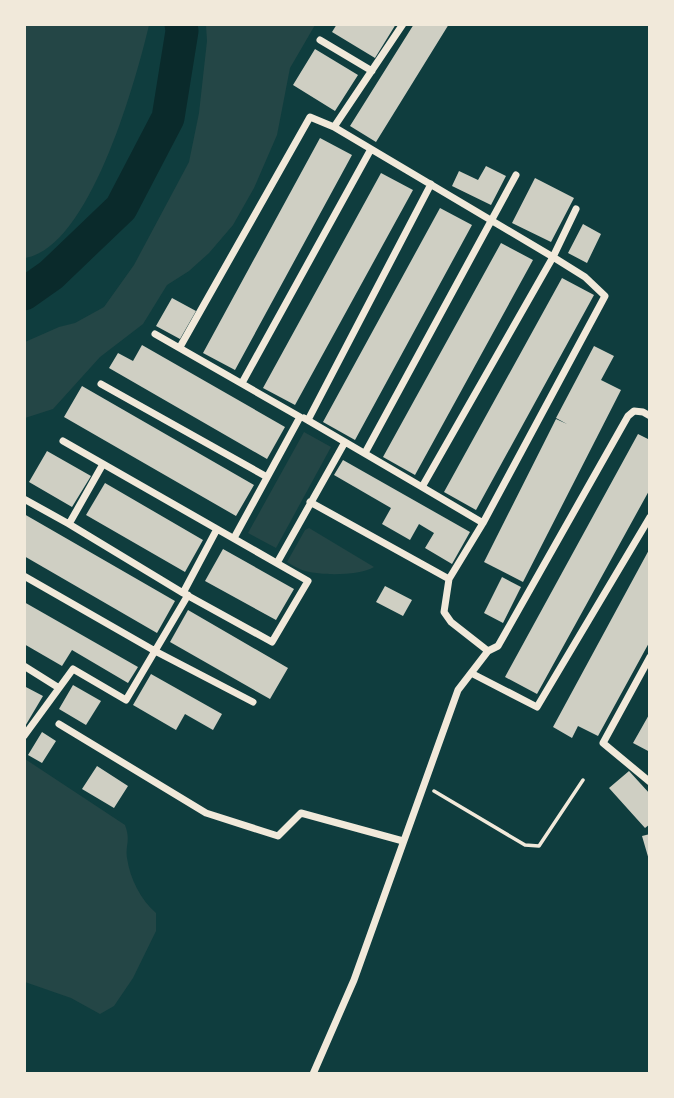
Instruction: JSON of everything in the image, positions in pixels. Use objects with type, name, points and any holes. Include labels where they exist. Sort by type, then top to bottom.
[{"type":"street","points":[[334,127],[403,24]]},
{"type":"street","points":[[320,40],[372,71]]},
{"type":"street","points":[[180,347],[243,231],[310,117],[334,127],[585,277],[605,296],[483,523],[449,579],[444,612],[451,622],[488,651]]},
{"type":"street","points":[[242,383],[371,149]]},
{"type":"street","points":[[365,453],[516,175]]},
{"type":"street","points":[[234,538],[267,477],[304,418],[431,184]]},
{"type":"street","points":[[422,487],[552,257],[576,209]]},
{"type":"street","points":[[155,334],[483,523]]},
{"type":"street","points":[[101,384],[267,477]]},
{"type":"street","points":[[313,1073],[354,980],[458,690],[488,651],[498,646],[628,416],[634,411],[649,416]]},
{"type":"street","points":[[24,499],[272,642],[308,580],[63,441]]},
{"type":"street","points":[[276,562],[345,442]]},
{"type":"street","points":[[69,524],[103,464]]},
{"type":"street","points":[[310,502],[449,579]]},
{"type":"street","points":[[471,673],[537,707],[649,517]]},
{"type":"street","points":[[24,736],[73,669],[126,700],[186,594],[217,529]]},
{"type":"street","points":[[24,576],[155,651],[253,702]]},
{"type":"street","points":[[649,657],[603,743],[649,782]]},
{"type":"street","points":[[24,666],[60,688]]},
{"type":"street","points":[[59,724],[206,813],[278,836],[301,813],[404,841]]},
{"type":"path","points":[[423,784],[525,845],[539,846],[583,780]]},
{"type":"shaded area","points":[[25,24],[149,25],[121,120],[89,194],[70,225],[48,247],[25,258]]},
{"type":"shaded area","points":[[206,25],[315,25],[290,68],[277,135],[254,188],[233,225],[209,253],[189,271],[167,285],[143,324],[100,357],[53,409],[25,418],[25,342],[75,323],[104,307],[134,265],[189,162],[199,113],[207,41]]},
{"type":"shaded area","points":[[304,432],[331,447],[276,548],[248,533]]},
{"type":"shaded area","points":[[309,528],[374,567],[359,572],[328,574],[302,570],[287,562],[305,530]]},
{"type":"shaded area","points":[[25,759],[125,825],[131,874],[141,895],[156,913],[156,931],[133,978],[114,1006],[100,1014],[71,998],[25,982]]},
{"type":"building","points":[[337,24],[396,24],[375,58],[332,32]]},
{"type":"building","points":[[414,24],[449,24],[376,142],[350,126]]},
{"type":"building","points":[[315,49],[358,75],[335,111],[293,85]]},
{"type":"building","points":[[320,138],[352,155],[235,370],[203,353]]},
{"type":"building","points":[[486,166],[506,176],[491,205],[452,186],[459,171],[478,180]]},
{"type":"building","points":[[381,173],[413,190],[295,405],[263,388]]},
{"type":"building","points":[[535,178],[574,198],[551,242],[512,223]]},
{"type":"building","points":[[440,208],[472,225],[355,440],[323,422]]},
{"type":"building","points":[[583,224],[601,234],[587,263],[568,253]]},
{"type":"building","points":[[501,243],[533,260],[415,475],[383,457]]},
{"type":"building","points":[[562,278],[594,295],[476,510],[444,492]]},
{"type":"building","points":[[172,298],[196,311],[180,339],[156,326]]},
{"type":"building","points":[[142,345],[285,427],[267,459],[109,368],[118,353],[133,361]]},
{"type":"building","points":[[594,346],[614,356],[601,380],[621,390],[523,582],[484,562],[556,419],[567,424],[556,418]]},
{"type":"building","points":[[82,386],[254,485],[236,516],[64,417]]},
{"type":"building","points":[[638,434],[650,440],[650,489],[537,694],[505,677]]},
{"type":"building","points":[[47,451],[91,476],[72,507],[29,482]]},
{"type":"building","points":[[343,460],[470,532],[452,564],[425,548],[434,533],[419,524],[410,540],[382,524],[391,508],[334,475]]},
{"type":"building","points":[[105,483],[203,540],[185,572],[86,515]]},
{"type":"building","points":[[24,514],[175,601],[157,633],[24,556]]},
{"type":"building","points":[[650,548],[650,641],[598,736],[578,726],[572,738],[553,727]]},
{"type":"building","points":[[223,549],[294,589],[276,620],[205,581]]},
{"type":"building","points":[[502,577],[521,587],[503,623],[484,613]]},
{"type":"building","points":[[385,586],[412,600],[403,616],[376,602]]},
{"type":"building","points":[[24,602],[138,667],[128,683],[72,650],[62,666],[24,644]]},
{"type":"building","points":[[188,610],[288,668],[270,699],[170,642]]},
{"type":"building","points":[[151,674],[222,714],[213,730],[185,714],[176,730],[133,705]]},
{"type":"building","points":[[73,685],[101,701],[86,725],[59,709]]},
{"type":"building","points":[[24,686],[43,696],[24,728]]},
{"type":"building","points":[[650,713],[650,752],[633,743]]},
{"type":"building","points":[[42,732],[56,741],[42,763],[28,755]]},
{"type":"building","points":[[97,766],[128,786],[114,808],[82,789]]},
{"type":"building","points":[[629,771],[650,794],[650,824],[645,828],[609,788]]},
{"type":"building","points":[[650,834],[650,859],[649,860],[642,836]]},
{"type":"waterway","points":[[24,294],[51,275],[121,208],[168,118],[181,24]]}]
